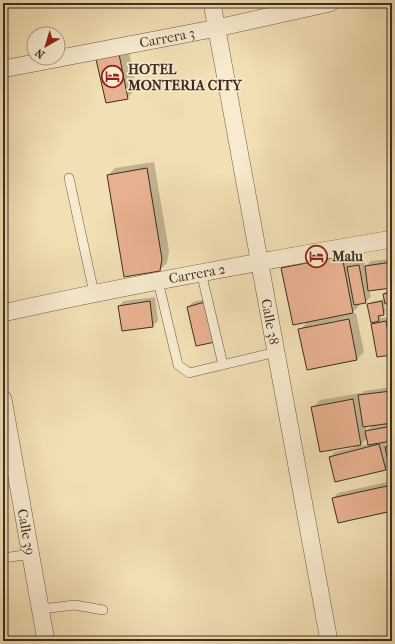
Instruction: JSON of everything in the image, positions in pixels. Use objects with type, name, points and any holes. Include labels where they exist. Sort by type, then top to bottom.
[{"type":"street","name":"Calle 38","points":[[212,3],[329,641]]},
{"type":"street","name":"Carrera 3","points":[[3,69],[217,28],[330,3]]},
{"type":"street","name":"Carrera 2","points":[[3,313],[94,292],[259,261],[392,239]]},
{"type":"street","name":"Calle 39","points":[[3,399],[46,641]]},
{"type":"lane","points":[[69,178],[94,292]]},
{"type":"lane","points":[[201,272],[223,365]]},
{"type":"lane","points":[[158,281],[178,365],[189,373],[276,352]]},
{"type":"lane","points":[[3,558],[31,554]]},
{"type":"lane","points":[[41,609],[75,606],[103,610]]},
{"type":"building","name":"HOTEL MONTERIA CITY","points":[[118,49],[128,99],[106,103],[95,55]]},
{"type":"building","points":[[147,168],[162,259],[160,271],[124,277],[107,175]]},
{"type":"building","points":[[342,256],[353,313],[293,325],[281,268]]},
{"type":"building","points":[[392,262],[392,288],[368,291],[365,266]]},
{"type":"building","points":[[359,265],[366,303],[354,305],[347,267]]},
{"type":"building","points":[[392,292],[392,303],[385,304],[383,294]]},
{"type":"building","points":[[150,301],[153,327],[122,331],[118,306]]},
{"type":"building","points":[[382,301],[384,315],[378,316],[379,321],[371,323],[367,304]]},
{"type":"building","points":[[205,302],[215,342],[196,346],[187,307]]},
{"type":"building","points":[[349,319],[357,360],[307,370],[298,329]]},
{"type":"building","points":[[386,321],[392,355],[377,357],[371,324]]},
{"type":"building","points":[[391,391],[392,423],[363,427],[358,395]]},
{"type":"building","points":[[353,399],[361,445],[320,452],[311,407]]},
{"type":"building","points":[[392,426],[392,441],[368,445],[365,431]]},
{"type":"building","points":[[379,444],[386,470],[335,482],[329,457]]},
{"type":"building","points":[[392,445],[392,468],[390,469],[385,447]]},
{"type":"building","points":[[387,486],[392,511],[338,523],[332,498]]},
{"type":"place","name":"HOTEL MONTERIA CITY","points":[[112,77]]},
{"type":"place","name":"Malu","points":[[317,256]]}]
